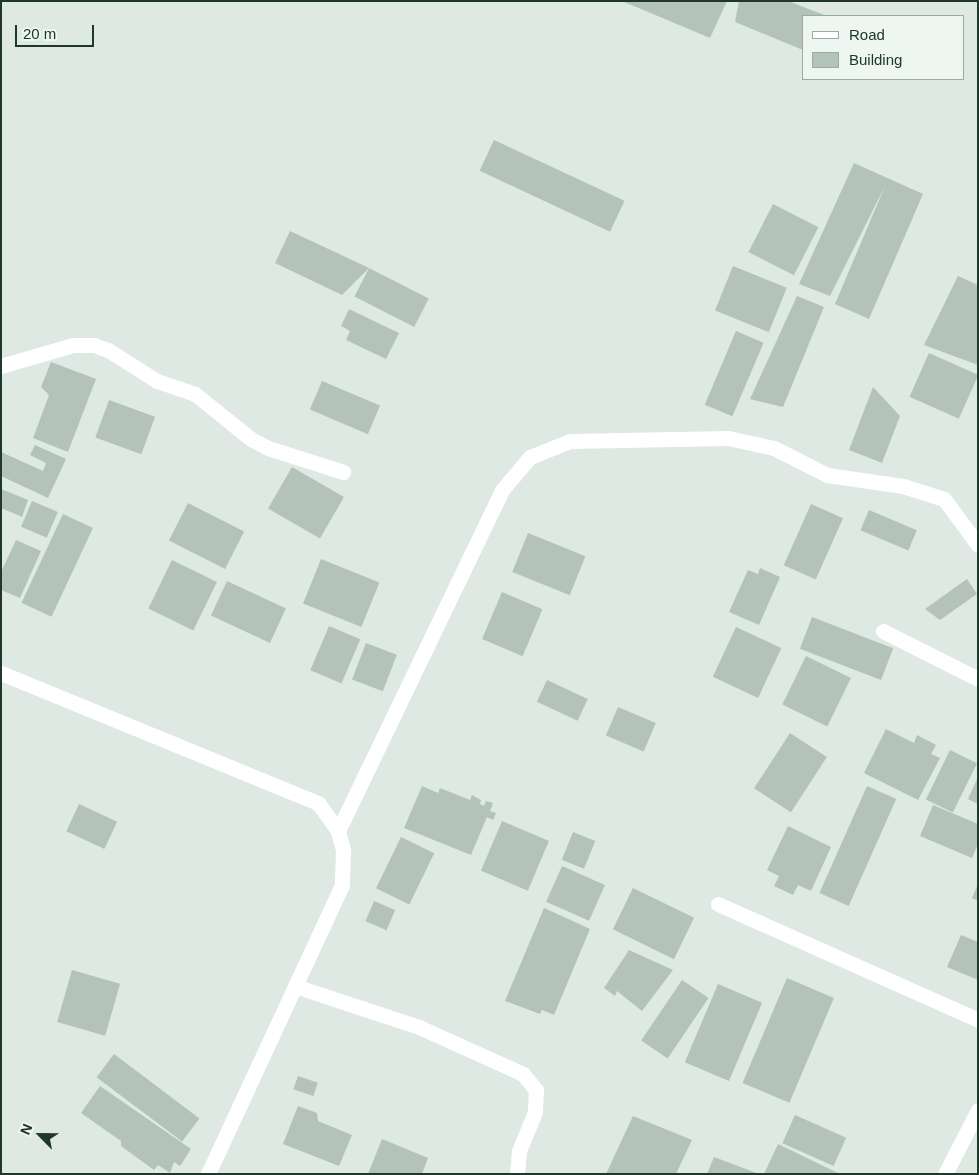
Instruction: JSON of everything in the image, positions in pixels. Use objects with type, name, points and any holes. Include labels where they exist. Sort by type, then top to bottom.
[{"type":"street","points":[[1,366],[73,345],[94,345],[108,350],[157,381],[194,394],[251,439],[268,448],[343,472]]},
{"type":"street","points":[[338,831],[502,490],[530,457],[570,441],[728,438],[774,448],[827,475],[903,486],[944,499],[978,545]]},
{"type":"street","points":[[884,631],[978,680]]},
{"type":"street","points":[[1,673],[318,803],[338,831],[343,850],[342,885],[208,1174]]},
{"type":"street","points":[[718,904],[978,1020]]},
{"type":"street","points":[[295,986],[419,1027],[523,1074],[536,1090],[535,1112],[519,1151],[517,1174]]},
{"type":"street","points":[[945,1174],[978,1110]]},
{"type":"building","points":[[622,1],[727,1],[710,38]]},
{"type":"building","points":[[739,1],[788,1],[824,15],[802,15],[802,50],[735,22]]},
{"type":"building","points":[[494,140],[625,201],[610,232],[480,171]]},
{"type":"building","points":[[854,163],[923,194],[869,319],[835,304],[885,186],[830,296],[799,284]]},
{"type":"building","points":[[773,204],[818,227],[794,275],[748,252]]},
{"type":"building","points":[[290,231],[369,268],[342,295],[275,263]]},
{"type":"building","points":[[733,266],[787,288],[769,332],[715,311]]},
{"type":"building","points":[[369,268],[429,298],[414,327],[354,297]]},
{"type":"building","points":[[958,276],[978,285],[978,365],[924,345]]},
{"type":"building","points":[[797,296],[824,307],[783,407],[750,399]]},
{"type":"building","points":[[349,309],[399,333],[386,359],[346,340],[350,331],[341,326]]},
{"type":"building","points":[[736,331],[764,343],[732,416],[705,405]]},
{"type":"building","points":[[929,353],[978,375],[959,419],[909,397]]},
{"type":"building","points":[[51,362],[96,379],[68,452],[33,438],[49,395],[41,387]]},
{"type":"building","points":[[322,381],[380,406],[368,434],[310,410]]},
{"type":"building","points":[[873,387],[900,416],[882,463],[849,450]]},
{"type":"building","points":[[109,400],[155,417],[141,454],[95,438]]},
{"type":"building","points":[[35,445],[66,459],[48,498],[1,476],[1,452],[43,471],[46,463],[30,455]]},
{"type":"building","points":[[292,467],[344,497],[320,539],[268,509]]},
{"type":"building","points":[[1,489],[28,500],[22,517],[1,508]]},
{"type":"building","points":[[32,501],[58,512],[47,538],[21,527]]},
{"type":"building","points":[[188,503],[244,532],[225,569],[169,540]]},
{"type":"building","points":[[811,504],[843,518],[816,579],[784,565]]},
{"type":"building","points":[[869,510],[917,530],[908,551],[860,530]]},
{"type":"building","points":[[63,514],[93,528],[51,617],[22,603]]},
{"type":"building","points":[[528,533],[585,556],[570,595],[512,572]]},
{"type":"building","points":[[16,540],[41,551],[20,598],[1,590],[1,572]]},
{"type":"building","points":[[321,559],[379,583],[361,627],[303,604]]},
{"type":"building","points":[[172,560],[217,582],[193,630],[148,609]]},
{"type":"building","points":[[760,568],[780,577],[759,625],[729,612],[748,570],[758,574]]},
{"type":"building","points":[[967,579],[977,594],[940,620],[925,609]]},
{"type":"building","points":[[227,581],[286,608],[270,643],[211,615]]},
{"type":"building","points":[[502,592],[543,609],[523,656],[482,639]]},
{"type":"building","points":[[812,617],[893,648],[881,680],[800,649]]},
{"type":"building","points":[[329,626],[360,639],[342,683],[310,670]]},
{"type":"building","points":[[736,627],[781,648],[758,698],[713,677]]},
{"type":"building","points":[[366,643],[397,655],[383,691],[352,679]]},
{"type":"building","points":[[806,656],[851,678],[827,726],[782,705]]},
{"type":"building","points":[[547,680],[588,699],[578,721],[537,702]]},
{"type":"building","points":[[618,707],[656,723],[644,752],[606,736]]},
{"type":"building","points":[[886,729],[914,743],[917,735],[936,745],[931,754],[940,758],[918,800],[864,773]]},
{"type":"building","points":[[790,733],[827,757],[791,812],[754,788]]},
{"type":"building","points":[[950,750],[977,763],[953,813],[926,799]]},
{"type":"building","points":[[978,777],[978,804],[968,799]]},
{"type":"building","points":[[422,786],[438,793],[440,788],[470,800],[472,795],[481,800],[480,804],[484,806],[486,801],[493,803],[490,811],[496,813],[493,820],[487,817],[471,855],[404,828]]},
{"type":"building","points":[[867,786],[896,799],[849,906],[819,893]]},
{"type":"building","points":[[79,804],[117,822],[104,849],[66,831]]},
{"type":"building","points":[[933,805],[978,824],[978,844],[972,858],[920,836]]},
{"type":"building","points":[[502,821],[549,841],[528,891],[481,871]]},
{"type":"building","points":[[788,826],[831,847],[811,891],[798,885],[793,895],[774,886],[779,876],[767,870]]},
{"type":"building","points":[[573,832],[595,841],[584,869],[562,860]]},
{"type":"building","points":[[401,837],[434,853],[409,904],[376,888]]},
{"type":"building","points":[[562,866],[605,885],[589,921],[546,902]]},
{"type":"building","points":[[978,884],[978,901],[972,898]]},
{"type":"building","points":[[633,888],[694,918],[674,959],[613,929]]},
{"type":"building","points":[[374,901],[395,910],[387,930],[365,921]]},
{"type":"building","points":[[544,908],[590,929],[554,1015],[542,1010],[540,1014],[505,1001]]},
{"type":"building","points":[[961,935],[978,942],[978,980],[947,967]]},
{"type":"building","points":[[629,950],[673,970],[642,1011],[617,991],[615,996],[604,988]]},
{"type":"building","points":[[72,970],[120,984],[105,1036],[57,1022]]},
{"type":"building","points":[[787,978],[834,998],[789,1103],[742,1083]]},
{"type":"building","points":[[682,980],[709,998],[668,1058],[641,1041]]},
{"type":"building","points":[[718,984],[762,1003],[729,1081],[685,1062]]},
{"type":"building","points":[[114,1054],[199,1118],[182,1142],[97,1077]]},
{"type":"building","points":[[298,1076],[318,1083],[313,1096],[293,1089]]},
{"type":"building","points":[[100,1086],[191,1149],[180,1166],[174,1162],[170,1173],[158,1165],[154,1170],[121,1146],[121,1141],[81,1113]]},
{"type":"building","points":[[298,1106],[317,1113],[318,1121],[352,1135],[339,1166],[283,1144]]},
{"type":"building","points":[[795,1115],[846,1138],[834,1166],[782,1143]]},
{"type":"building","points":[[633,1116],[692,1140],[676,1174],[606,1174]]},
{"type":"building","points":[[382,1139],[428,1158],[422,1174],[368,1174]]},
{"type":"building","points":[[778,1144],[840,1174],[764,1174]]},
{"type":"building","points":[[714,1157],[759,1174],[707,1174]]}]
